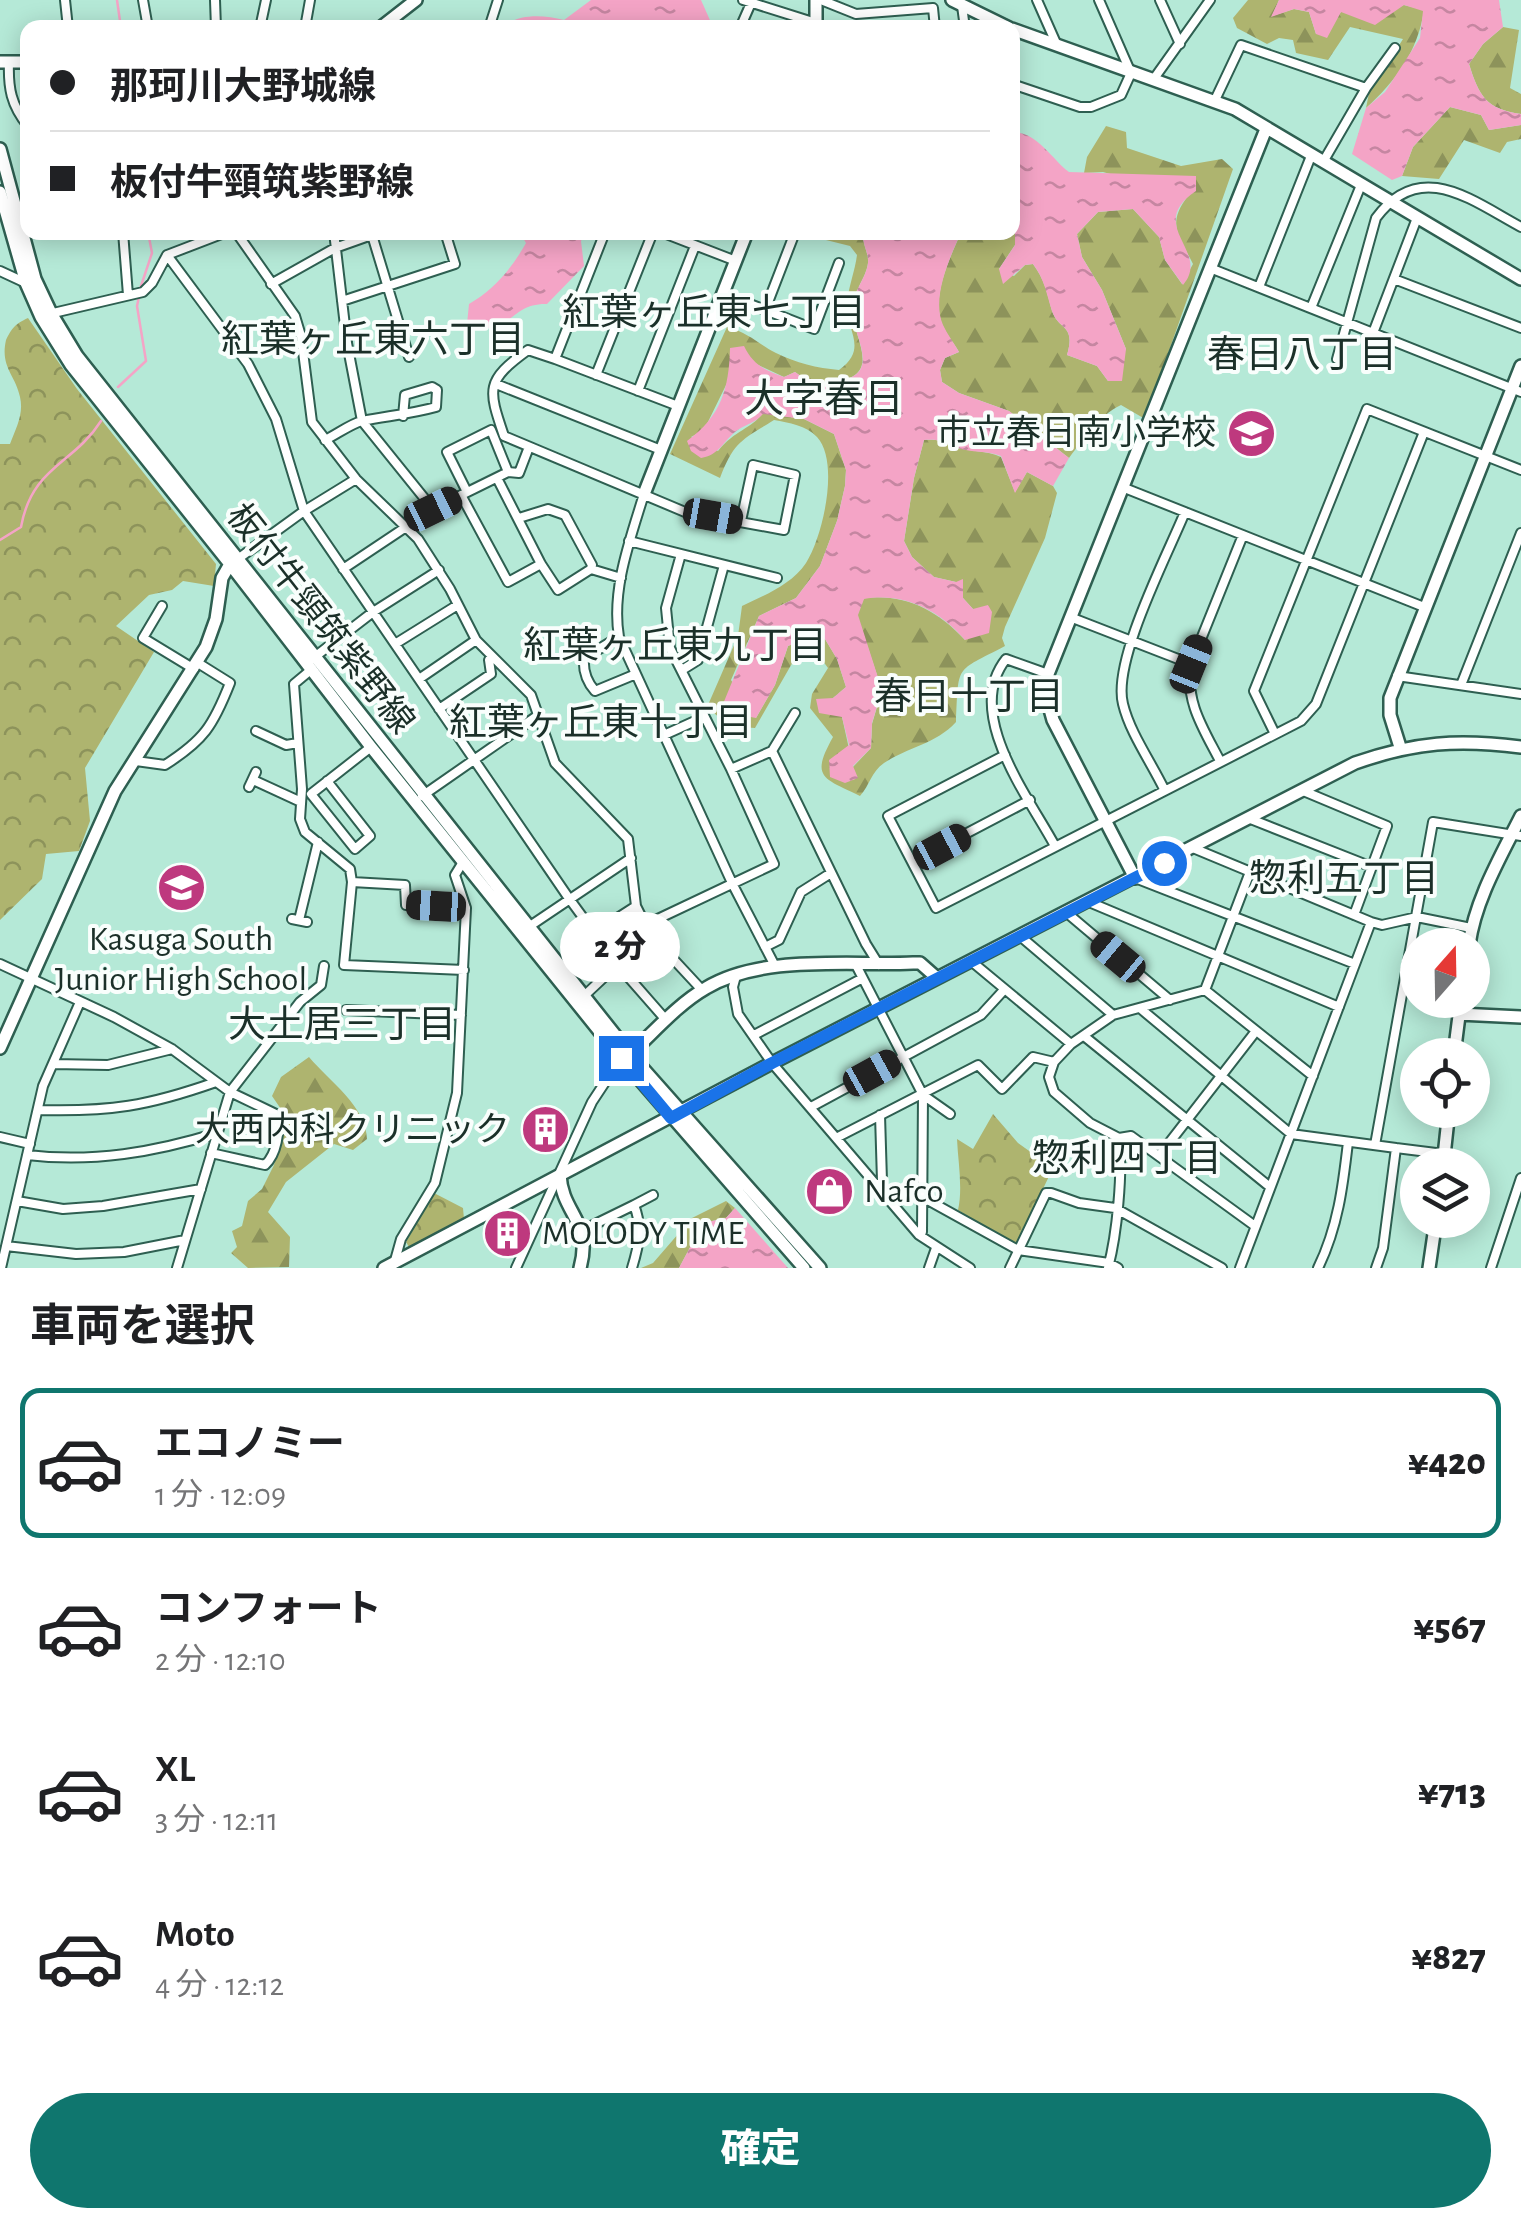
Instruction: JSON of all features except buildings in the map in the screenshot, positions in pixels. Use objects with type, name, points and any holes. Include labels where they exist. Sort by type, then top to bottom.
[{"type":"street","points":[[819,0],[856,14],[933,8],[934,20]]},
{"type":"street","points":[[1037,0],[1058,47]]},
{"type":"street","points":[[1020,87],[1080,107],[1091,107],[1121,95],[1131,73],[1099,0]]},
{"type":"street","points":[[1160,0],[1180,44]]},
{"type":"street","points":[[1153,80],[1210,0]]},
{"type":"street","points":[[389,20],[412,1]]},
{"type":"street","points":[[747,1],[802,20]]},
{"type":"street","points":[[957,3],[994,20]]},
{"type":"street","points":[[1020,32],[1215,100],[1521,279]]},
{"type":"street","points":[[1215,100],[1241,44],[1366,88]]},
{"type":"street","points":[[1259,288],[1317,160],[1395,48]]},
{"type":"street","points":[[4,62],[14,109],[20,116]]},
{"type":"street","points":[[1266,129],[1048,674],[1048,702],[1053,720],[1135,878],[1355,964]]},
{"type":"street","name":"板付牛頸筑紫野線","points":[[0,149],[20,223]]},
{"type":"street","points":[[1311,308],[1360,185]]},
{"type":"street","points":[[1337,359],[1376,218],[1388,202],[1422,187],[1441,186],[1521,227]]},
{"type":"street","name":"板付牛頸筑紫野線","points":[[0,192],[26,283],[70,365],[115,424],[234,562],[371,747],[419,798],[463,862],[584,996],[625,1056]]},
{"type":"street","points":[[1374,333],[1416,218]]},
{"type":"street","name":"板付牛頸筑紫野線","points":[[24,240],[46,315]]},
{"type":"street","points":[[125,240],[136,294]]},
{"type":"street","points":[[46,315],[136,294],[152,283],[166,255],[206,240]]},
{"type":"street","points":[[241,240],[295,316],[312,422],[356,480],[406,526],[439,570],[476,640],[531,695],[556,763],[628,839],[636,906],[648,930],[702,990]]},
{"type":"street","points":[[334,240],[362,421],[433,509]]},
{"type":"street","points":[[271,284],[335,248],[358,240]]},
{"type":"street","points":[[377,240],[409,357]]},
{"type":"street","points":[[342,300],[456,264],[448,240]]},
{"type":"street","points":[[555,360],[602,240]]},
{"type":"street","points":[[596,375],[650,240]]},
{"type":"street","points":[[680,240],[736,261]]},
{"type":"street","points":[[744,240],[644,494],[629,541],[616,620],[619,638],[732,885],[775,966]]},
{"type":"street","points":[[765,310],[792,240]]},
{"type":"street","points":[[638,391],[695,246]]},
{"type":"street","points":[[166,255],[248,364],[276,420],[304,511],[568,898],[617,964],[666,1020]]},
{"type":"street","points":[[724,294],[814,329],[839,263]]},
{"type":"street","points":[[1210,268],[1516,391]]},
{"type":"street","points":[[0,272],[26,283]]},
{"type":"street","points":[[1394,279],[1521,328]]},
{"type":"street","points":[[678,406],[528,350],[501,370],[491,397],[504,436],[685,512],[784,530],[796,475],[753,465],[741,521]]},
{"type":"street","points":[[1400,747],[1390,714],[1390,698],[1485,456],[1516,391],[1521,366]]},
{"type":"street","points":[[496,384],[661,450]]},
{"type":"street","points":[[325,440],[362,421],[403,416],[436,407],[436,390],[432,387],[405,395],[403,416]]},
{"type":"street","points":[[1276,734],[1254,691],[1367,409],[1521,470]]},
{"type":"street","points":[[508,472],[491,430],[447,452],[508,582],[541,564]]},
{"type":"street","points":[[1006,756],[888,816],[936,908],[1301,721],[1316,704],[1424,432]]},
{"type":"street","points":[[343,569],[433,509],[508,472],[519,473],[530,447]]},
{"type":"street","points":[[497,478],[558,590],[591,569],[621,578]]},
{"type":"street","points":[[0,1048],[115,792],[213,634],[222,578],[234,562],[304,511],[356,480]]},
{"type":"street","points":[[1122,487],[1424,608]]},
{"type":"street","points":[[518,518],[548,508],[565,515],[591,569]]},
{"type":"street","points":[[1164,788],[1123,708],[1122,674],[1185,512]]},
{"type":"street","points":[[1461,685],[1521,533]]},
{"type":"street","points":[[1220,761],[1192,707],[1188,684],[1191,664],[1242,535]]},
{"type":"street","points":[[629,541],[777,578]]},
{"type":"street","points":[[584,996],[648,930],[774,864],[670,648],[666,628],[668,596],[681,554]]},
{"type":"street","points":[[682,670],[698,660],[724,565]]},
{"type":"street","points":[[439,570],[373,612],[310,664],[294,684],[300,820],[305,832],[350,868],[344,965],[464,970]]},
{"type":"street","points":[[136,761],[165,765],[190,749],[214,722],[230,683],[143,638],[162,606]]},
{"type":"street","points":[[395,644],[456,606]]},
{"type":"street","points":[[1070,617],[1191,664]]},
{"type":"street","points":[[619,638],[590,652],[584,658],[583,668],[595,692],[636,674]]},
{"type":"street","points":[[418,679],[476,640]]},
{"type":"street","points":[[439,709],[491,674],[492,656]]},
{"type":"street","points":[[1048,674],[1014,660],[1002,662],[990,701],[994,731],[1054,846]]},
{"type":"street","name":"板付牛頸筑紫野線","points":[[310,664],[625,1056],[804,1268]]},
{"type":"street","points":[[1397,676],[1521,692]]},
{"type":"street","points":[[731,769],[772,751],[795,713]]},
{"type":"street","points":[[419,798],[537,716]]},
{"type":"street","points":[[664,735],[704,717]]},
{"type":"street","points":[[256,731],[269,733],[286,745],[298,744]]},
{"type":"street","points":[[390,1266],[772,1063],[1356,762],[1400,747],[1454,742],[1521,748]]},
{"type":"street","points":[[327,781],[370,836],[355,849],[310,794],[371,747]]},
{"type":"street","points":[[772,751],[879,965]]},
{"type":"street","points":[[253,780],[301,802]]},
{"type":"street","points":[[1301,790],[1388,826],[1354,915]]},
{"type":"street","points":[[912,862],[1030,800]]},
{"type":"street","points":[[1193,848],[1371,922],[1382,925],[1416,917],[1471,928],[1516,835],[1521,816]]},
{"type":"street","points":[[1248,818],[1372,867]]},
{"type":"street","points":[[1375,1146],[1433,822],[1516,835]]},
{"type":"street","points":[[299,920],[318,842]]},
{"type":"street","points":[[525,930],[631,858]]},
{"type":"street","points":[[390,1266],[401,1239],[435,1184],[460,1074],[466,908],[455,875],[463,862]]},
{"type":"street","points":[[1205,990],[1250,872]]},
{"type":"street","points":[[765,947],[779,940],[801,892],[832,873]]},
{"type":"street","points":[[352,882],[405,885],[406,905],[466,908]]},
{"type":"street","points":[[1088,902],[1339,1007]]},
{"type":"street","points":[[594,933],[636,906]]},
{"type":"street","points":[[1066,913],[1170,1000]]},
{"type":"street","points":[[1240,1268],[1371,922]]},
{"type":"street","points":[[1020,936],[1113,1015]]},
{"type":"street","points":[[970,961],[1071,1044]]},
{"type":"street","points":[[0,964],[172,1048],[230,1092],[278,1116],[280,1128],[271,1160],[265,1165],[211,1153]]},
{"type":"street","points":[[516,1268],[592,1102],[625,1056],[702,990],[736,974],[775,966],[920,964],[936,978]]},
{"type":"street","points":[[856,965],[923,1094],[950,1114]]},
{"type":"street","points":[[177,1268],[230,1092],[300,1002],[321,984],[324,966]]},
{"type":"street","points":[[736,974],[733,987],[738,1014],[772,1063],[919,1235],[970,1268]]},
{"type":"street","points":[[754,1036],[862,979]]},
{"type":"street","points":[[811,1107],[981,1015],[1003,990]]},
{"type":"street","points":[[1205,990],[1113,1015],[1071,1044],[1054,1062],[1049,1077],[1054,1092],[1090,1124],[1118,1138],[1131,1136],[1255,1226]]},
{"type":"street","points":[[1205,990],[1312,1076]]},
{"type":"street","points":[[1,1268],[43,1086],[80,1002]]},
{"type":"street","points":[[1140,1009],[1291,1134],[1400,1149]]},
{"type":"street","points":[[346,1010],[461,1015]]},
{"type":"street","points":[[1490,1016],[1521,1017]]},
{"type":"street","points":[[1159,1156],[1256,1031]]},
{"type":"street","points":[[1084,1036],[1270,1187]]},
{"type":"street","points":[[54,1064],[108,1064],[172,1048]]},
{"type":"street","points":[[838,1138],[978,1065],[1002,1088],[1033,1057],[1054,1062]]},
{"type":"street","points":[[38,1110],[98,1112],[132,1107],[216,1082]]},
{"type":"street","points":[[919,1235],[924,1198],[923,1094]]},
{"type":"street","points":[[878,1185],[882,1181],[880,1115]]},
{"type":"street","name":"板付牛頸筑紫野線","points":[[676,1116],[820,1268]]},
{"type":"street","points":[[27,1155],[91,1159],[176,1146],[217,1132]]},
{"type":"street","points":[[0,1137],[30,1144]]},
{"type":"street","points":[[924,1198],[1018,1250],[1112,1266],[1121,1159],[1118,1138]]},
{"type":"street","points":[[1318,1268],[1342,1200],[1348,1142]]},
{"type":"street","points":[[1376,1268],[1383,1248],[1396,1148]]},
{"type":"street","points":[[560,1175],[561,1189],[583,1230],[585,1250],[580,1268]]},
{"type":"street","points":[[1491,1268],[1521,1178]]},
{"type":"street","points":[[16,1201],[63,1209],[144,1202],[201,1189]]},
{"type":"street","points":[[1010,1268],[1046,1193],[1079,1204],[1115,1208],[1222,1268]]},
{"type":"street","points":[[583,1230],[653,1194]]},
{"type":"street","points":[[632,1268],[640,1242],[640,1220],[634,1205]]},
{"type":"street","points":[[1429,1268],[1433,1238]]},
{"type":"street","points":[[6,1246],[76,1254],[185,1240]]},
{"type":"street","points":[[929,1268],[936,1248]]},
{"type":"green space","points":[[1248,0],[1279,0],[1272,16],[1294,9],[1309,12],[1316,34],[1341,12],[1404,5],[1424,10],[1417,39],[1404,64],[1366,108],[1369,93],[1403,39],[1350,27],[1328,60],[1296,53],[1293,40],[1279,38],[1267,44],[1237,28],[1233,18]]},
{"type":"green space","points":[[1503,27],[1519,30],[1510,88],[1521,94],[1521,114],[1500,109],[1486,99],[1469,64],[1483,44]]},
{"type":"green space","points":[[1450,107],[1481,115],[1489,130],[1521,125],[1521,139],[1507,142],[1500,153],[1464,140],[1439,179],[1402,176],[1413,147]]},
{"type":"green space","points":[[1106,126],[1126,132],[1127,148],[1181,166],[1222,159],[1233,169],[1145,419],[1121,405],[1098,422],[1069,458],[1009,411],[959,393],[942,382],[940,370],[945,358],[959,352],[942,324],[939,302],[943,277],[958,240],[1015,240],[999,269],[1014,276],[1025,265],[1033,264],[1055,317],[1068,333],[1067,355],[1097,366],[1108,381],[1126,349],[1102,290],[1082,257],[1077,234],[1098,212],[1133,209],[1159,237],[1165,260],[1182,284],[1193,264],[1179,238],[1176,222],[1188,196],[1103,172],[1084,173],[1087,157]]},
{"type":"green space","points":[[826,240],[864,240],[868,256],[852,308],[862,354],[858,373],[848,379],[817,382],[795,372],[784,377],[752,362],[729,379],[704,430],[691,437],[718,451],[763,413],[804,419],[834,434],[846,470],[837,521],[820,566],[796,598],[759,616],[731,680],[756,718],[775,685],[788,646],[810,637],[825,639],[846,687],[833,698],[842,717],[853,767],[871,748],[872,724],[882,690],[857,615],[864,598],[893,598],[919,606],[943,620],[965,640],[973,609],[956,582],[934,577],[912,557],[904,541],[924,440],[1001,457],[1015,492],[1027,472],[1053,486],[1057,493],[1045,538],[1005,627],[1005,646],[968,666],[959,679],[956,722],[940,735],[884,763],[860,796],[829,780],[822,769],[833,737],[810,708],[812,694],[828,668],[817,653],[807,649],[798,653],[755,728],[728,722],[708,705],[738,636],[742,606],[793,577],[812,551],[826,499],[824,448],[808,430],[774,420],[740,443],[720,478],[670,454],[727,327],[799,362],[839,370],[848,362],[854,339],[847,304],[857,255],[850,246]]},
{"type":"green space","points":[[28,318],[77,389],[216,564],[214,586],[183,581],[172,590],[149,595],[116,626],[154,652],[85,768],[90,821],[79,851],[46,854],[42,879],[0,920],[0,444],[10,444],[21,409],[18,389],[5,357],[6,340],[14,327]]},
{"type":"green space","points":[[309,1057],[354,1105],[367,1139],[353,1150],[334,1144],[286,1182],[268,1212],[290,1237],[289,1267],[248,1268],[231,1253],[237,1247],[232,1231],[242,1226],[248,1201],[262,1189],[274,1165],[285,1115],[272,1096],[281,1077]]},
{"type":"green space","points":[[993,1114],[1018,1143],[1053,1168],[1014,1244],[958,1210],[957,1139],[973,1149]]},
{"type":"green space","points":[[434,1193],[463,1208],[464,1219],[409,1247],[406,1242]]},
{"type":"green space","points":[[726,1201],[735,1208],[726,1218],[703,1223],[679,1268],[641,1268],[653,1263],[692,1218]]},
{"type":"water","points":[[591,0],[701,0],[710,20],[564,20]]},
{"type":"water","points":[[1279,0],[1499,0],[1503,27],[1483,44],[1469,64],[1486,99],[1500,109],[1521,114],[1521,125],[1489,130],[1481,115],[1450,107],[1413,147],[1402,176],[1392,180],[1352,154],[1366,108],[1385,92],[1420,38],[1423,11],[1404,5],[1375,25],[1341,12],[1327,38],[1316,34],[1309,12],[1294,9],[1271,17]]},
{"type":"water","points":[[532,16],[564,20],[514,20]]},
{"type":"water","points":[[1020,133],[1037,141],[1069,172],[1196,176],[1196,191],[1176,216],[1190,261],[1190,273],[1183,285],[1165,260],[1159,237],[1133,209],[1098,212],[1077,234],[1082,257],[1102,290],[1126,349],[1122,381],[1108,381],[1097,366],[1067,355],[1068,333],[1055,317],[1033,264],[1025,265],[1003,284],[999,269],[1015,240],[1020,240]]},
{"type":"water","points":[[524,240],[582,240],[584,266],[547,304],[524,309],[493,327],[467,324],[469,304],[502,278],[526,243]]},
{"type":"water","points":[[958,240],[943,278],[939,302],[943,325],[959,352],[945,358],[940,370],[942,382],[959,393],[1009,411],[1069,458],[1053,486],[1027,472],[1015,493],[1001,456],[924,440],[904,541],[912,557],[934,577],[956,582],[963,579],[963,598],[973,609],[988,605],[992,612],[989,633],[965,640],[944,620],[920,606],[893,598],[864,599],[858,615],[882,690],[872,723],[871,748],[853,766],[858,778],[845,783],[830,777],[829,760],[849,745],[842,717],[819,713],[816,699],[833,698],[846,687],[825,639],[810,637],[788,646],[775,685],[756,718],[735,714],[723,704],[759,616],[796,598],[820,566],[845,486],[846,470],[834,434],[804,419],[763,414],[707,456],[701,458],[691,451],[687,441],[708,422],[721,401],[730,348],[744,346],[760,366],[784,377],[795,372],[826,383],[858,373],[863,354],[852,308],[868,263],[864,241]]},
{"type":"water","points":[[735,1208],[788,1268],[679,1268],[703,1223],[726,1218]]},
{"type":"waterway","points":[[117,0],[120,20]]},
{"type":"waterway","points":[[140,289],[152,253],[150,240]]},
{"type":"waterway","points":[[118,387],[146,361],[139,297]]},
{"type":"waterway","points":[[0,540],[21,527],[34,491],[101,421]]},
{"type":"place","name":"市立春日南小学校","points":[[1251,433]]},
{"type":"place","name":"Kasuga South Junior High School","points":[[181,887]]},
{"type":"place","name":"大西内科クリニック","points":[[545,1130]]},
{"type":"place","name":"Nafco","points":[[829,1191]]},
{"type":"place","name":"MOLODY TIME","points":[[507,1233]]},
{"type":"district","name":"紅葉ヶ丘東七丁目","points":[[714,314]]},
{"type":"district","name":"紅葉ヶ丘東六丁目","points":[[373,341]]},
{"type":"district","name":"春日八丁目","points":[[1302,356]]},
{"type":"district","name":"大字春日","points":[[824,400]]},
{"type":"district","name":"紅葉ヶ丘東九丁目","points":[[675,647]]},
{"type":"district","name":"春日十丁目","points":[[969,698]]},
{"type":"district","name":"紅葉ヶ丘東十丁目","points":[[601,724]]},
{"type":"district","name":"惣利五丁目","points":[[1344,880]]},
{"type":"district","name":"大土居三丁目","points":[[342,1026]]},
{"type":"district","name":"惣利四丁目","points":[[1127,1160]]},
{"type":"route","points":[[621,1058],[671,1118],[1164,863]]}]
